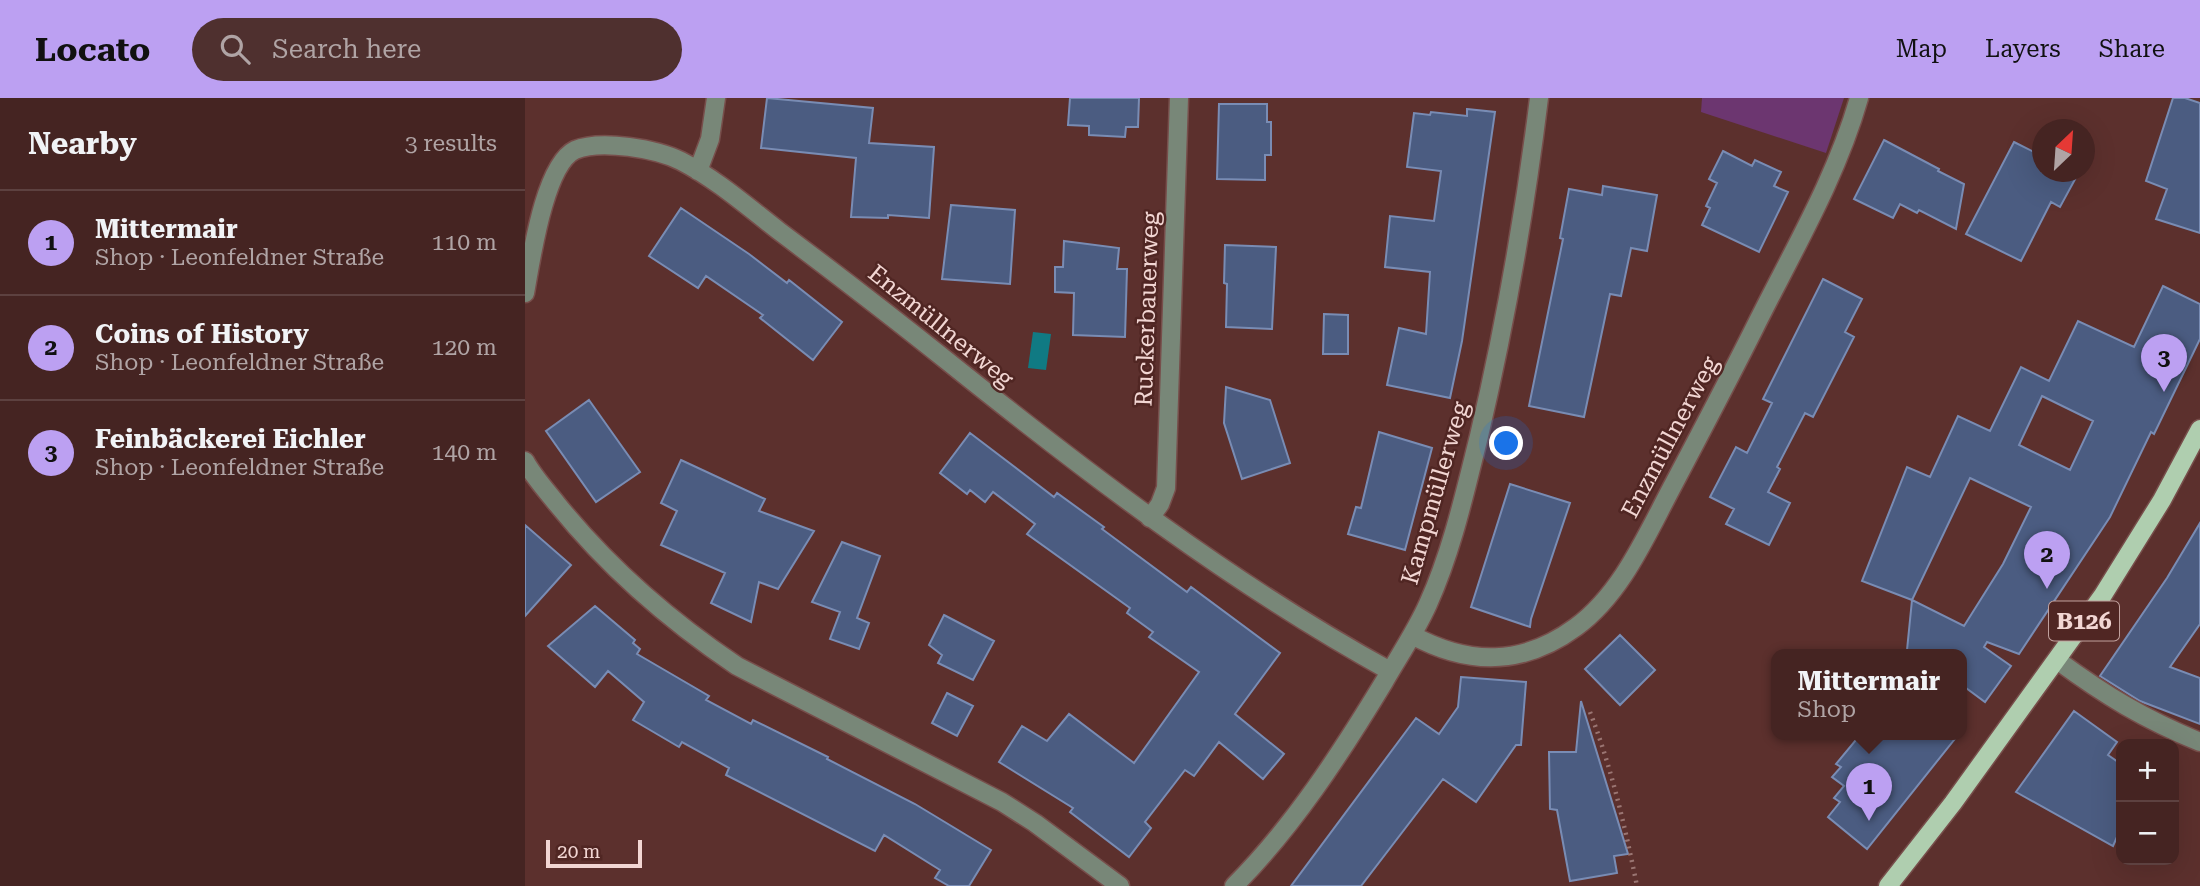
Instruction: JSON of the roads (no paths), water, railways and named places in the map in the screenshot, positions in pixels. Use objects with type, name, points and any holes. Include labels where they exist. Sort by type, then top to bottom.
[{"type":"main road","name":"B126","points":[[1888,886],[2057,660],[2133,550],[2200,429]]},
{"type":"street","points":[[698,171],[710,139],[716,98]]},
{"type":"street","name":"Ruckerbauerweg","points":[[1150,518],[1160,504],[1166,488],[1179,98]]},
{"type":"street","name":"Kampmüllerweg","points":[[1234,886],[1344,747],[1412,635],[1442,571],[1470,473],[1498,355],[1529,181],[1539,98]]},
{"type":"street","name":"Enzmüllnerweg","points":[[1412,635],[1433,646],[1461,655],[1502,658],[1536,650],[1575,628],[1603,603],[1645,537],[1722,392],[1839,158],[1859,98]]},
{"type":"street","name":"Enzmüllnerweg","points":[[525,293],[541,209],[559,169],[569,154],[596,146],[626,147],[667,155],[698,171],[856,289],[1021,421],[1150,518],[1323,633],[1390,671]]},
{"type":"street","points":[[525,461],[574,524],[599,551],[702,643],[737,666],[1002,802],[1120,886]]},
{"type":"street","points":[[2057,660],[2127,708],[2200,742]]},
{"type":"water","points":[[1033,332],[1051,334],[1046,370],[1028,368]]},
{"type":"place","name":"Feinbäckerei Eichler","points":[[2164,392]]},
{"type":"place","name":"Coins of History","points":[[2047,589]]},
{"type":"place","name":"Mittermair","points":[[1869,821]]}]
